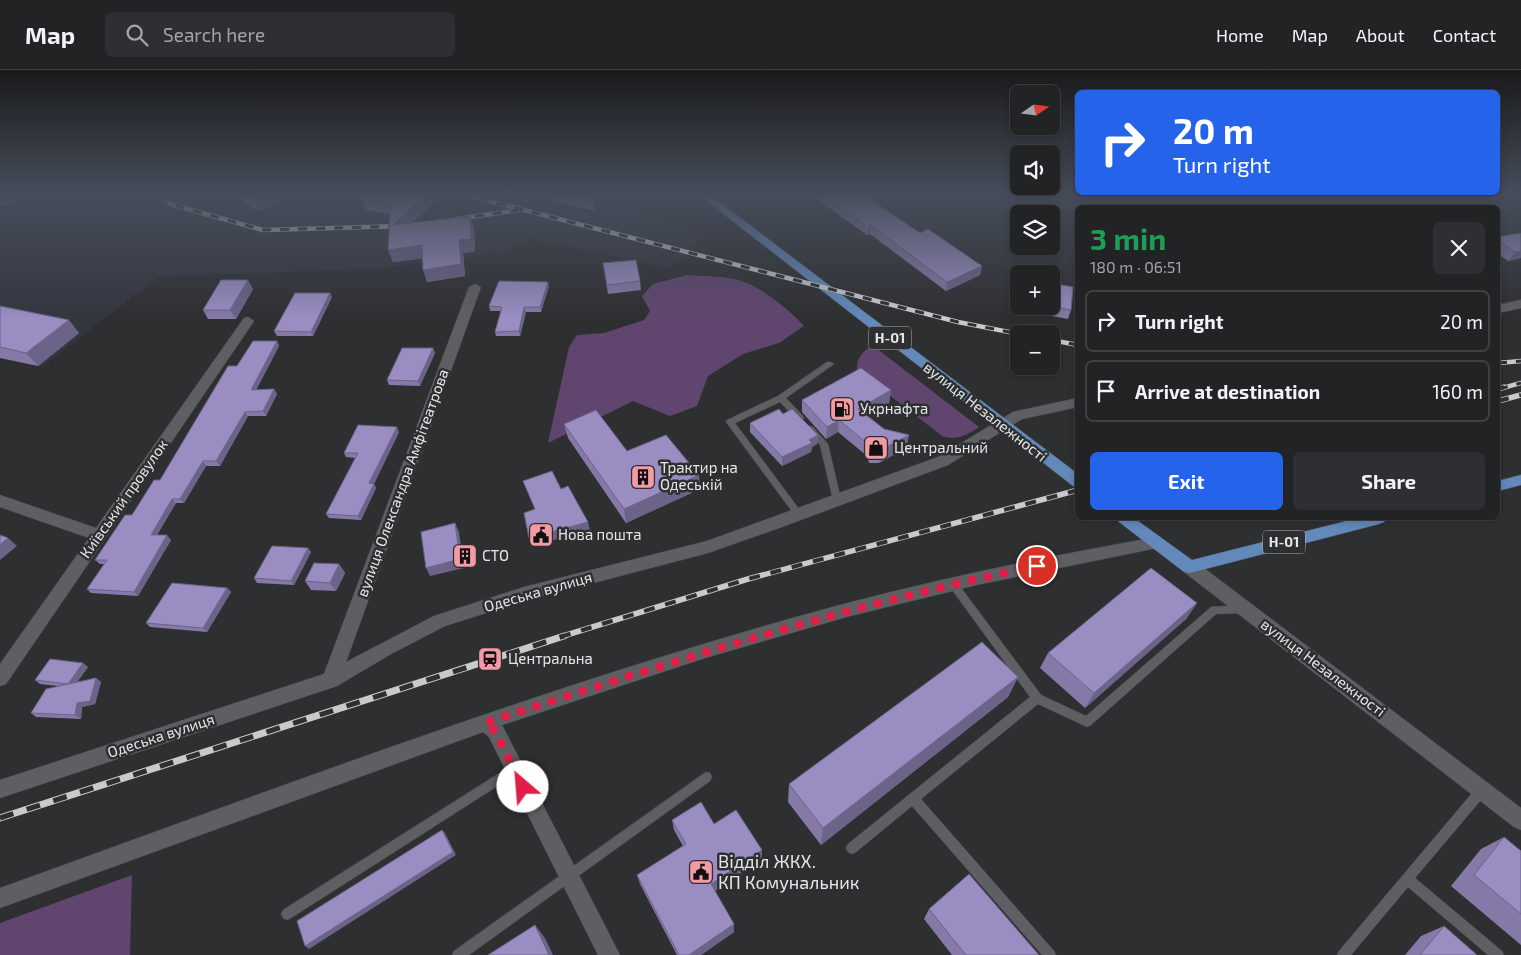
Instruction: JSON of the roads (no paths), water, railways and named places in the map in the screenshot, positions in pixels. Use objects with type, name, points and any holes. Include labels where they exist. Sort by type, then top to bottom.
[{"type":"main road","name":"вулиця Незалежності","points":[[756,235],[1001,425],[1075,480]]},
{"type":"main road","points":[[1500,485],[1521,480]]},
{"type":"main road","name":"вулиця Незалежності","points":[[1127,520],[1190,567]]},
{"type":"main road","name":"Н-01","points":[[1190,567],[1371,520]]},
{"type":"street","name":"вулиця Олександра Амфітеатрова","points":[[331,680],[475,287]]},
{"type":"street","points":[[1500,309],[1521,304]]},
{"type":"street","name":"Київський провулок","points":[[0,678],[248,321]]},
{"type":"street","name":"Одеська вулиця","points":[[0,789],[331,680],[385,649],[440,621],[524,594],[708,547],[799,515],[943,461],[1018,415],[1075,403]]},
{"type":"street","points":[[0,501],[98,535]]},
{"type":"street","points":[[0,898],[485,723],[681,659],[798,624],[953,584],[1157,543]]},
{"type":"street","name":"вулиця Незалежності","points":[[1190,567],[1521,820]]},
{"type":"street","points":[[485,723],[495,731],[567,876],[609,955]]},
{"type":"lane","points":[[799,515],[730,422],[781,398],[830,364]]},
{"type":"lane","points":[[781,398],[824,444],[837,500]]},
{"type":"lane","points":[[953,584],[1037,698],[1087,722],[1214,610],[1244,609]]},
{"type":"lane","points":[[852,848],[1037,698]]},
{"type":"lane","points":[[287,914],[514,769]]},
{"type":"lane","points":[[458,955],[706,777]]},
{"type":"lane","points":[[1343,955],[1482,790]]},
{"type":"lane","points":[[913,799],[1050,955]]},
{"type":"lane","points":[[1407,878],[1498,955]]},
{"type":"railway","points":[[622,235],[958,322],[1010,332]]},
{"type":"railway","points":[[1060,342],[1075,344]]},
{"type":"railway","points":[[1500,363],[1521,361]]},
{"type":"railway","points":[[1500,389],[1521,383]]},
{"type":"railway","points":[[1500,388],[1504,387]]},
{"type":"railway","points":[[1500,400],[1521,395]]},
{"type":"railway","points":[[560,637],[748,579],[1075,491]]},
{"type":"railway","points":[[0,818],[564,636]]},
{"type":"place","name":"Укрнафта","points":[[842,409]]},
{"type":"place","name":"Центральний","points":[[876,448]]},
{"type":"place","name":"Трактир на Одеській","points":[[643,477]]},
{"type":"place","name":"Нова пошта","points":[[541,535]]},
{"type":"place","name":"СТО","points":[[465,556]]},
{"type":"place","name":"Центральна","points":[[490,659]]},
{"type":"place","name":"Відділ ЖКХ. КП Комунальник","points":[[701,872]]}]
